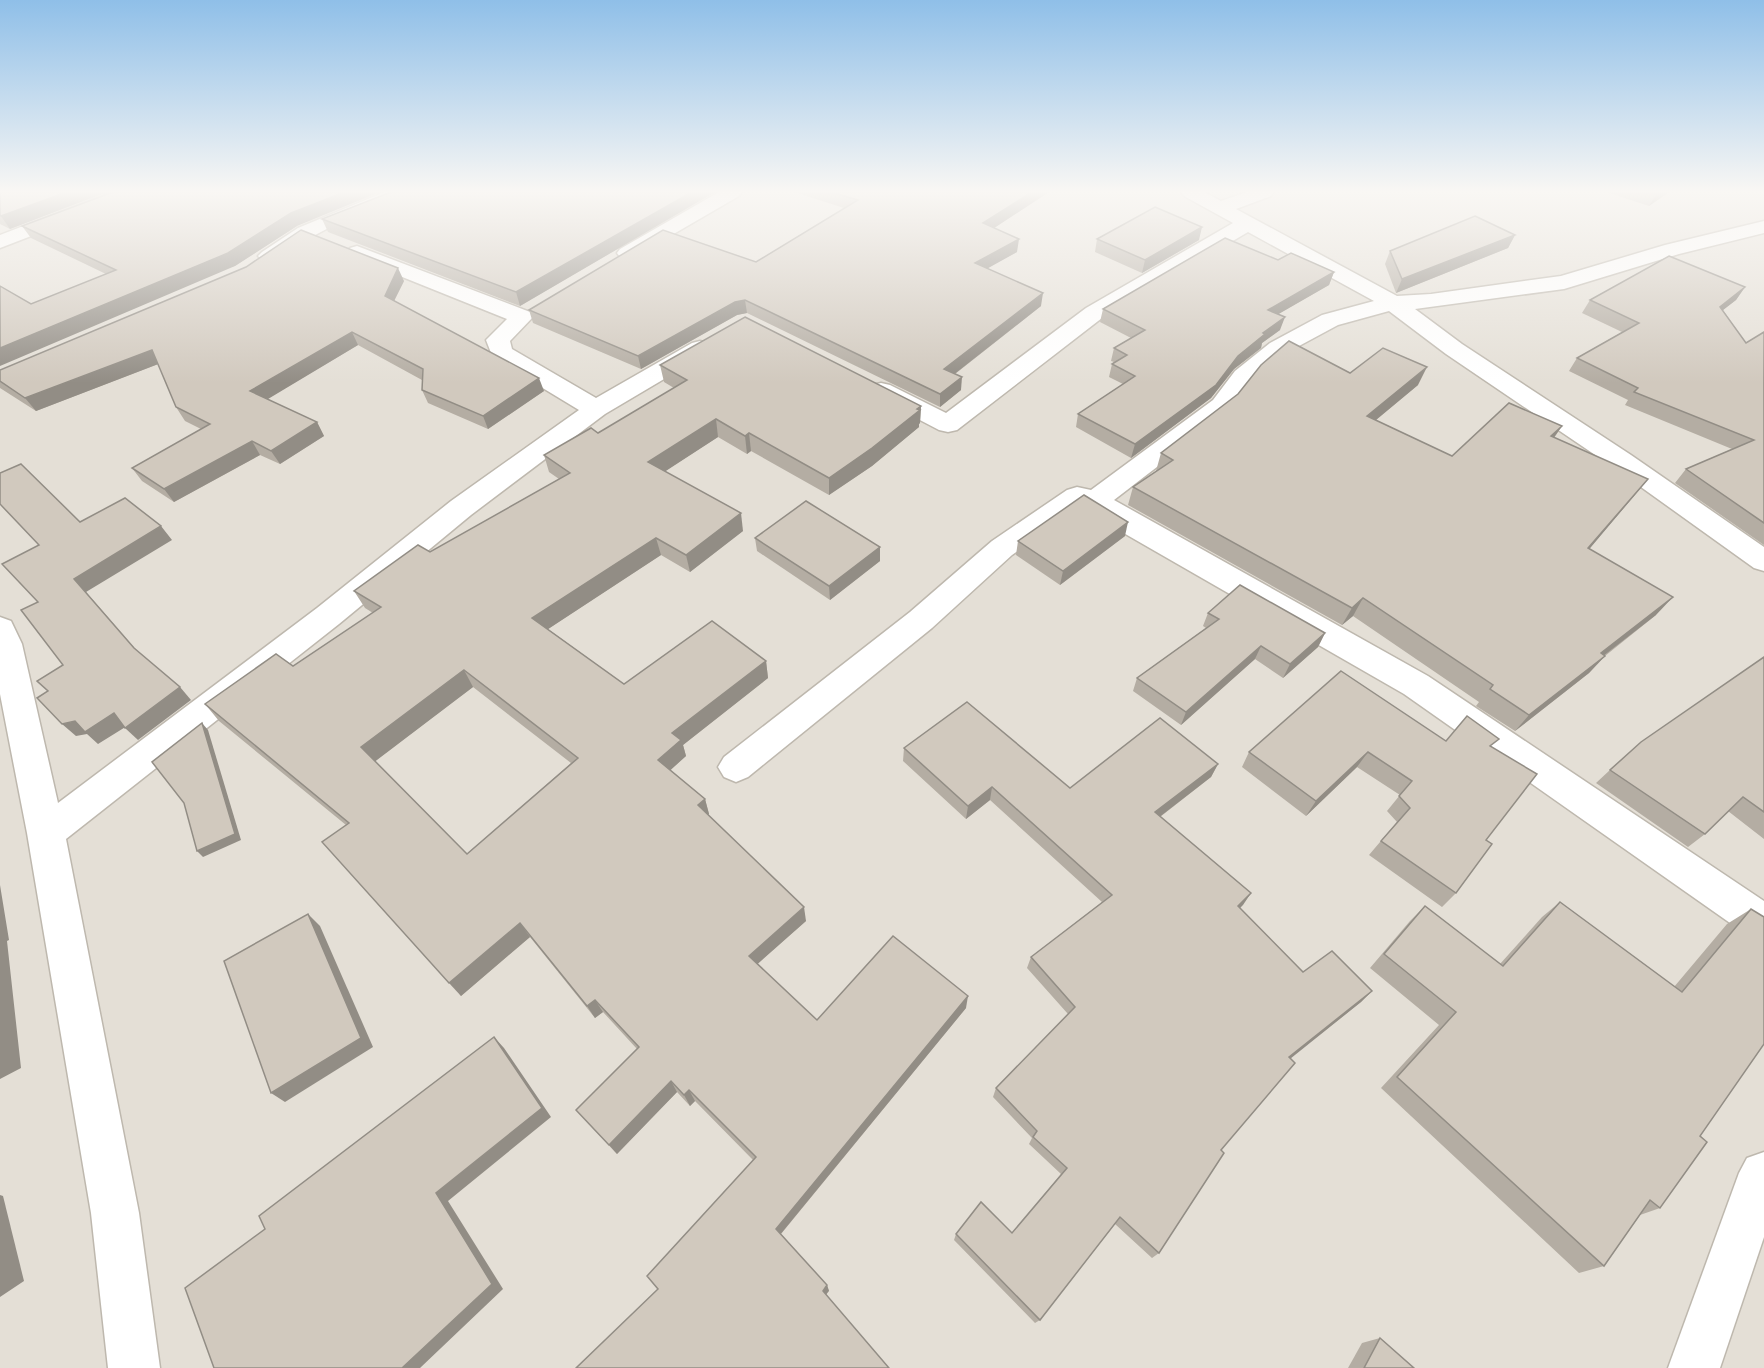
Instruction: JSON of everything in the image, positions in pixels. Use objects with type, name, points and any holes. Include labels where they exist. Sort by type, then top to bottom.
[{"type":"street","points":[[252,267],[269,256]]},
{"type":"street","points":[[372,256],[531,312],[498,340],[501,353],[596,409]]},
{"type":"street","points":[[614,262],[624,256]]},
{"type":"street","points":[[863,381],[948,424],[1094,313],[1192,256]]},
{"type":"street","points":[[1308,256],[1393,303],[1454,349],[1622,461],[1764,561]]},
{"type":"street","points":[[1096,500],[1221,405],[1244,376],[1278,348],[1330,320],[1393,303],[1431,301],[1564,282],[1650,256]]},
{"type":"street","points":[[46,833],[328,616],[461,508],[596,409],[718,338]]},
{"type":"street","points":[[736,767],[921,620],[1002,548],[1077,496],[1096,500],[1111,513],[1416,685],[1764,924]]},
{"type":"street","points":[[2,639],[46,833],[115,1213],[134,1368]]},
{"type":"street","points":[[1694,1368],[1756,1190],[1764,1175]]},
{"type":"shaded area","points":[[0,256],[1764,256],[1764,1368],[0,1368]]},
{"type":"building","points":[[86,256],[221,256],[0,348],[0,286],[31,304],[116,270]]},
{"type":"building","points":[[263,256],[367,256],[398,268],[385,296],[539,378],[483,416],[422,390],[423,369],[352,332],[250,391],[317,422],[271,451],[252,441],[164,489],[132,468],[210,424],[176,407],[152,350],[25,398],[0,381],[0,370],[246,267]]},
{"type":"building","points":[[420,256],[580,256],[516,292]]},
{"type":"building","points":[[620,256],[738,256],[756,262],[766,256],[988,256],[975,263],[1043,293],[944,369],[962,377],[940,394],[745,300],[735,302],[638,356],[529,310]]},
{"type":"building","points":[[1135,256],[1152,256],[1145,260]]},
{"type":"building","points":[[1194,256],[1268,256],[1278,260],[1286,256],[1297,256],[1334,272],[1268,310],[1285,317],[1238,356],[1216,385],[1135,444],[1078,414],[1135,376],[1112,364],[1127,355],[1114,348],[1145,330],[1103,309]]},
{"type":"building","points":[[1392,256],[1461,256],[1402,279]]},
{"type":"building","points":[[1669,256],[1745,287],[1720,307],[1746,343],[1764,332],[1764,523],[1686,469],[1754,440],[1634,392],[1638,388],[1577,358],[1639,323],[1590,300]]},
{"type":"building","points":[[745,317],[921,406],[917,409],[920,410],[872,448],[829,478],[749,433],[745,436],[716,419],[648,462],[741,513],[686,555],[656,538],[532,618],[624,684],[712,621],[766,661],[672,733],[681,740],[658,760],[705,799],[698,805],[804,907],[749,956],[817,1020],[893,936],[968,996],[776,1229],[827,1285],[823,1291],[889,1368],[576,1368],[658,1289],[647,1276],[756,1157],[689,1090],[684,1095],[671,1081],[609,1145],[576,1110],[639,1047],[595,1000],[587,1006],[520,923],[449,983],[322,842],[349,823],[205,704],[276,654],[293,666],[381,607],[354,591],[418,545],[430,552],[570,473],[544,455],[591,428],[598,433],[687,380],[660,365]],"holes":[[[464,670],[578,758],[467,854],[361,747]]]},
{"type":"building","points":[[1289,341],[1350,373],[1383,348],[1427,367],[1367,416],[1452,456],[1509,403],[1562,426],[1551,436],[1648,479],[1588,548],[1673,597],[1601,653],[1605,656],[1529,715],[1490,689],[1493,685],[1363,598],[1352,608],[1133,487],[1173,460],[1161,453],[1238,394],[1261,365]]},
{"type":"building","points":[[21,464],[80,522],[125,498],[161,526],[74,579],[134,648],[180,687],[125,728],[114,713],[85,732],[75,721],[62,724],[37,698],[48,691],[37,681],[63,665],[21,610],[38,602],[2,564],[39,545],[0,504],[0,473]]},
{"type":"building","points":[[1084,495],[1128,522],[1063,571],[1018,541]]},
{"type":"building","points":[[806,501],[880,547],[829,586],[755,538]]},
{"type":"building","points":[[1240,585],[1325,633],[1290,664],[1261,646],[1186,712],[1137,678],[1219,619],[1208,613]]},
{"type":"building","points":[[1764,657],[1764,812],[1743,797],[1705,834],[1610,770],[1641,742]]},
{"type":"building","points":[[1341,671],[1446,741],[1467,716],[1499,739],[1490,746],[1537,774],[1486,840],[1492,844],[1456,893],[1381,841],[1410,808],[1399,796],[1412,781],[1368,752],[1316,801],[1249,752]]},
{"type":"building","points":[[967,702],[1070,788],[1160,718],[1218,764],[1155,812],[1251,893],[1238,906],[1303,972],[1332,951],[1372,991],[1289,1057],[1295,1063],[1221,1150],[1224,1153],[1159,1253],[1120,1217],[1040,1320],[956,1234],[981,1202],[1012,1233],[1067,1168],[1033,1137],[1037,1131],[996,1088],[1075,1007],[1031,957],[1112,895],[992,787],[968,806],[904,748]]},
{"type":"building","points":[[202,723],[235,834],[197,851],[184,803],[152,762]]},
{"type":"building","points":[[1560,902],[1682,992],[1751,909],[1764,917],[1764,1044],[1700,1136],[1707,1142],[1660,1208],[1650,1200],[1604,1266],[1397,1077],[1456,1012],[1384,954],[1425,906],[1503,966]]},
{"type":"building","points":[[308,914],[361,1038],[271,1093],[224,961]]},
{"type":"building","points":[[494,1037],[542,1108],[436,1193],[492,1284],[402,1368],[214,1368],[185,1288],[265,1229],[259,1216]]},
{"type":"building","points":[[1380,1338],[1414,1368],[1364,1368]]}]
